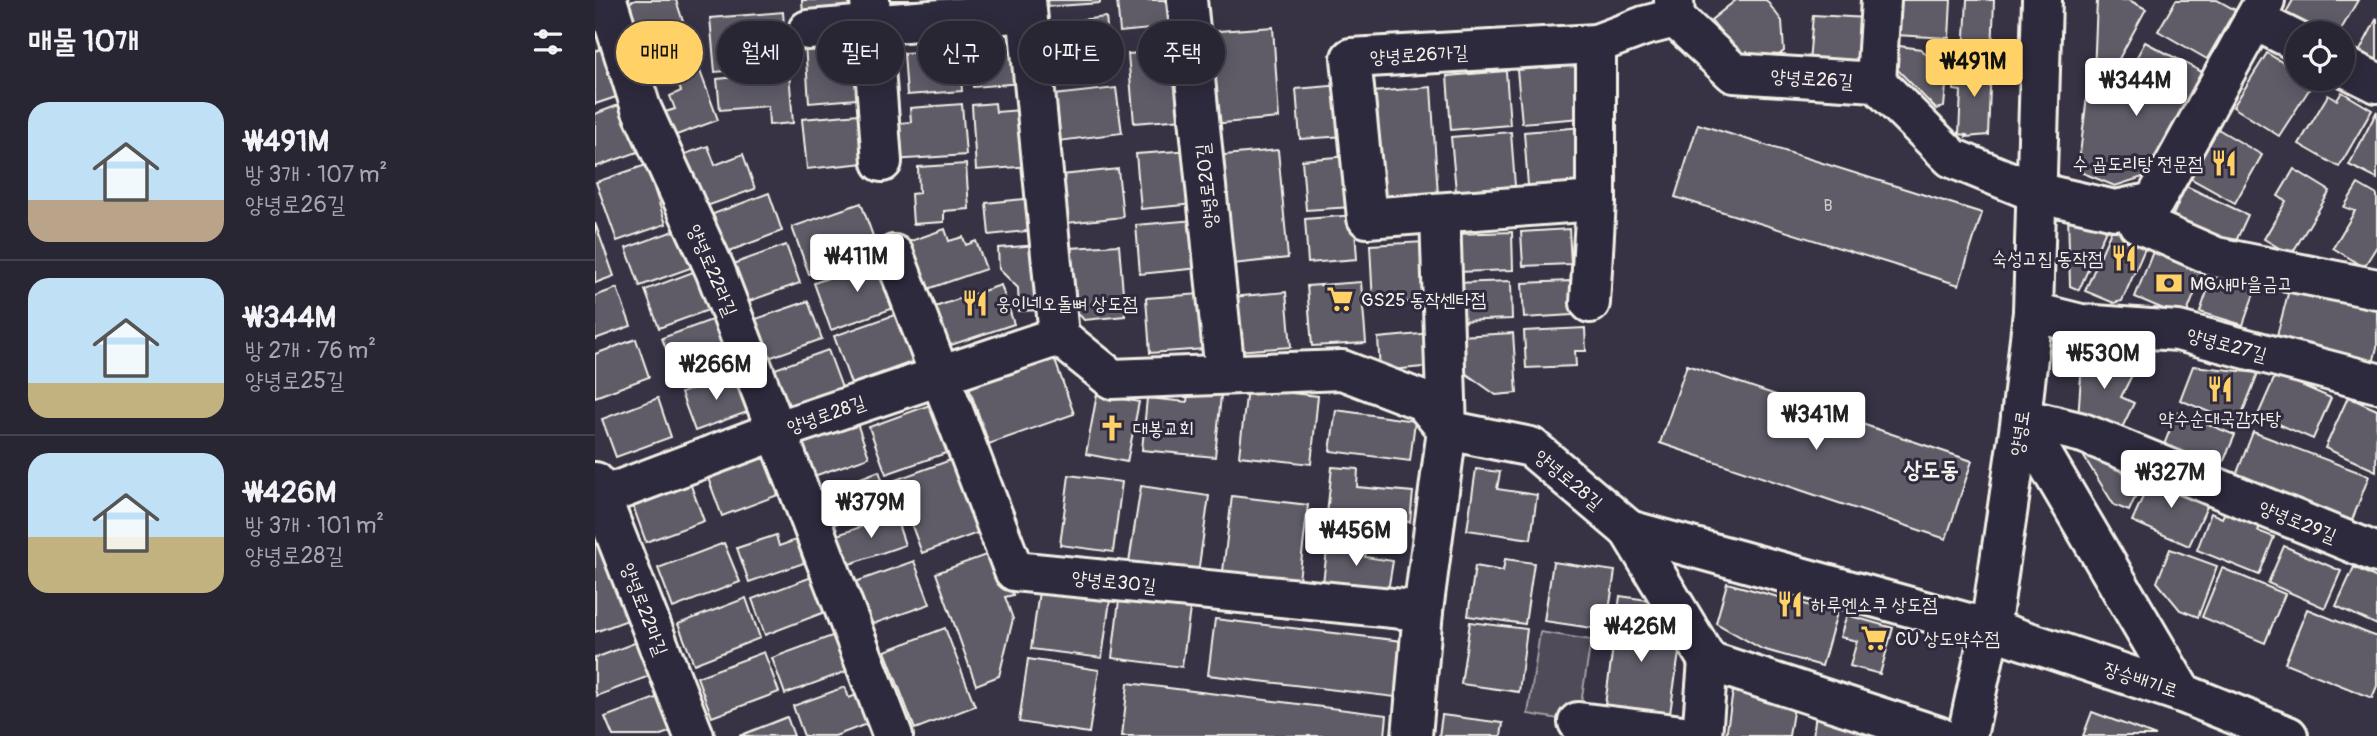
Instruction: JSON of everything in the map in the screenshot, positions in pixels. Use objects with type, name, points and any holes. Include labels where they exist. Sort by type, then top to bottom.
[{"type":"street","name":"양녕로22라길","points":[[607,0],[641,108],[715,270],[893,736]]},
{"type":"street","name":"양녕로20길","points":[[1187,0],[1225,373]]},
{"type":"street","points":[[1876,82],[1881,0]]},
{"type":"street","name":"양녕로","points":[[1967,736],[1990,629],[2021,418],[2033,312],[2042,0]]},
{"type":"street","points":[[808,30],[871,12],[1027,6],[1059,336],[1112,379],[1342,370],[1423,401],[1447,430]]},
{"type":"street","name":"양녕로26길","points":[[1675,9],[1734,73],[1876,82],[1952,158],[2035,192],[2115,210],[2135,206]]},
{"type":"street","name":"양녕로26가길","points":[[1596,201],[1367,218],[1351,58],[1596,44],[1644,26],[1675,9]]},
{"type":"street","points":[[2285,31],[2260,10],[2154,202],[2135,206],[2138,223],[2215,257],[2377,289]]},
{"type":"street","points":[[871,12],[882,162]]},
{"type":"street","points":[[1590,303],[1596,201],[1596,44]]},
{"type":"street","points":[[2355,72],[2377,83]]},
{"type":"street","points":[[1412,736],[1423,611],[1447,430],[1440,214]]},
{"type":"street","points":[[894,255],[939,375]]},
{"type":"street","name":"양녕로27길","points":[[2033,312],[2081,324],[2178,331],[2377,383]]},
{"type":"street","name":"양녕로28길","points":[[597,492],[1059,336]]},
{"type":"street","name":"양녕로30길","points":[[939,375],[1014,570],[1423,611]]},
{"type":"street","points":[[2021,418],[2182,693]]},
{"type":"street","name":"양녕로29길","points":[[2021,418],[2083,433],[2377,554]]},
{"type":"street","name":"양녕로28길","points":[[1447,430],[1531,447],[1629,530],[1708,661]]},
{"type":"street","name":"양녕로22마길","points":[[597,492],[695,736]]},
{"type":"street","name":"장승배기로","points":[[1629,530],[1990,629],[2182,693],[2288,736]]},
{"type":"street","points":[[1702,736],[1708,661],[1938,736]]},
{"type":"street","points":[[1578,722],[1691,736]]},
{"type":"shaded area","points":[[1540,632],[1591,640],[1578,722],[1528,714]]},
{"type":"building","points":[[636,0],[676,0],[683,21],[625,21],[620,5]]},
{"type":"building","points":[[802,0],[853,0],[854,10],[803,14]]},
{"type":"building","points":[[887,0],[955,0],[888,7]]},
{"type":"building","points":[[1043,0],[1100,0],[1100,3],[1044,7]]},
{"type":"building","points":[[1117,0],[1174,0],[1175,21],[1138,21],[1138,30],[1124,32],[1124,21],[1119,21]]},
{"type":"building","points":[[1736,0],[1766,0],[1782,21],[1784,51],[1766,65],[1754,61],[1747,52],[1741,56],[1711,20]]},
{"type":"building","points":[[1897,0],[1951,0],[1949,38],[1895,35]]},
{"type":"building","points":[[1967,0],[1994,0],[1992,56],[1964,54]]},
{"type":"building","points":[[2097,0],[2129,0],[2146,9],[2107,81],[2094,74]]},
{"type":"building","points":[[2176,0],[2217,0],[2235,10],[2207,59],[2158,31]]},
{"type":"building","points":[[2293,0],[2358,0],[2346,21],[2289,21],[2283,18]]},
{"type":"building","points":[[783,12],[784,21],[717,21],[715,72],[710,18]]},
{"type":"building","points":[[1813,15],[1867,18],[1864,67],[1809,63]]},
{"type":"building","points":[[1106,17],[1106,21],[1070,21]]},
{"type":"building","points":[[2377,18],[2377,69],[2356,58]]},
{"type":"building","points":[[1273,27],[1279,118],[1212,124],[1209,84],[1225,84],[1225,31]]},
{"type":"building","points":[[1018,41],[1019,83],[973,87],[973,84],[1005,84],[1005,42]]},
{"type":"building","points":[[2145,42],[2204,73],[2149,175],[2115,186],[2078,171],[2087,96],[2114,99]]},
{"type":"building","points":[[817,43],[817,84],[868,84],[869,98],[809,103],[805,44]]},
{"type":"building","points":[[1892,45],[1921,49],[1947,75],[1944,107],[1936,109],[1890,62]]},
{"type":"building","points":[[601,49],[616,97],[595,104],[595,51]]},
{"type":"building","points":[[918,52],[918,84],[961,84],[962,91],[907,95],[904,53]]},
{"type":"building","points":[[1138,53],[1138,84],[1181,84],[1184,119],[1134,123],[1128,54]]},
{"type":"building","points":[[2267,53],[2285,64],[2285,91],[2308,91],[2279,136],[2233,107]]},
{"type":"building","points":[[1578,65],[1581,118],[1522,123],[1517,70]]},
{"type":"building","points":[[1954,65],[1991,66],[1988,135],[1966,137],[1967,135],[1959,134],[1961,91],[1954,90]]},
{"type":"building","points":[[1506,71],[1510,125],[1451,130],[1447,76]]},
{"type":"building","points":[[703,79],[718,120],[671,137],[662,113],[675,109],[670,96],[681,91],[678,84],[703,84]]},
{"type":"building","points":[[717,84],[790,84],[793,123],[769,125],[768,106],[720,110]]},
{"type":"building","points":[[1342,85],[1346,136],[1300,139],[1296,89]]},
{"type":"building","points":[[1431,87],[1438,195],[1380,200],[1373,92]]},
{"type":"building","points":[[1116,88],[1122,133],[1059,141],[1054,95]]},
{"type":"building","points":[[2342,92],[2372,110],[2339,167],[2299,144],[2328,95],[2337,100]]},
{"type":"building","points":[[995,103],[996,112],[1021,110],[1032,166],[976,170],[972,105]]},
{"type":"building","points":[[621,104],[638,152],[595,167],[595,114]]},
{"type":"building","points":[[962,104],[966,155],[893,160],[890,124],[911,122],[910,108]]},
{"type":"building","points":[[2377,111],[2377,179],[2349,165]]},
{"type":"building","points":[[870,113],[874,162],[807,169],[802,119]]},
{"type":"building","points":[[1698,124],[1982,213],[1959,285],[1675,197]]},
{"type":"building","points":[[1583,127],[1588,181],[1528,186],[1524,132]]},
{"type":"building","points":[[2218,129],[2262,155],[2235,203],[2190,178]]},
{"type":"building","points":[[1511,132],[1515,186],[1456,191],[1451,137]]},
{"type":"building","points":[[708,146],[715,165],[743,154],[755,189],[701,208],[682,155]]},
{"type":"building","points":[[1192,150],[1195,204],[1141,209],[1136,154]]},
{"type":"building","points":[[1278,150],[1288,258],[1224,265],[1214,156]]},
{"type":"building","points":[[1348,156],[1352,207],[1306,210],[1302,160]]},
{"type":"building","points":[[966,164],[969,209],[944,211],[944,222],[913,224],[911,194],[919,193],[918,167]]},
{"type":"building","points":[[646,165],[666,224],[617,241],[596,182]]},
{"type":"building","points":[[1118,169],[1123,217],[1067,223],[1062,175]]},
{"type":"building","points":[[2294,169],[2330,191],[2291,255],[2264,239],[2286,201],[2278,196]]},
{"type":"building","points":[[2358,184],[2377,195],[2377,246],[2364,267],[2333,248],[2355,211],[2344,207]]},
{"type":"building","points":[[2186,186],[2248,215],[2231,252],[2169,224]]},
{"type":"building","points":[[769,193],[782,231],[727,252],[713,214]]},
{"type":"building","points":[[1033,198],[1036,230],[989,235],[986,203]]},
{"type":"building","points":[[861,203],[878,250],[809,274],[792,227]]},
{"type":"building","points":[[2068,214],[2108,225],[2079,290],[2070,286]]},
{"type":"building","points":[[1354,215],[1357,259],[1308,263],[1305,219]]},
{"type":"building","points":[[1195,220],[1200,268],[1140,274],[1136,225]]},
{"type":"building","points":[[595,223],[614,276],[595,283]]},
{"type":"building","points":[[682,228],[696,266],[640,286],[626,248]]},
{"type":"building","points":[[945,229],[949,241],[963,237],[966,245],[976,241],[986,269],[922,291],[905,243]]},
{"type":"building","points":[[1569,229],[1571,264],[1523,266],[1521,232]]},
{"type":"building","points":[[2112,229],[2147,244],[2122,301],[2114,303],[2085,291]]},
{"type":"building","points":[[1512,232],[1513,270],[1457,272],[1455,234]]},
{"type":"building","points":[[1425,242],[1429,301],[1373,304],[1370,245]]},
{"type":"building","points":[[786,245],[800,283],[744,303],[730,265]]},
{"type":"building","points":[[1038,245],[1042,310],[1019,311],[1018,288],[999,269],[998,248]]},
{"type":"building","points":[[1119,245],[1125,316],[1084,320],[1076,311],[1070,248]]},
{"type":"building","name":"MG새마을금고","points":[[2154,249],[2204,269],[2185,318],[2135,297]]},
{"type":"building","points":[[883,258],[900,306],[831,330],[814,283]]},
{"type":"building","points":[[2216,265],[2259,279],[2243,325],[2200,312]]},
{"type":"building","points":[[701,269],[714,308],[659,328],[645,290]]},
{"type":"building","points":[[1511,281],[1512,319],[1456,321],[1454,283]]},
{"type":"building","points":[[1570,281],[1572,315],[1524,318],[1522,283]]},
{"type":"building","points":[[1361,282],[1366,343],[1312,346],[1307,286]]},
{"type":"building","points":[[1001,285],[1014,324],[948,346],[935,307]]},
{"type":"building","points":[[2290,286],[2377,308],[2377,347],[2373,364],[2276,339]]},
{"type":"building","points":[[617,288],[631,326],[595,339],[595,296]]},
{"type":"building","points":[[1286,292],[1291,347],[1236,351],[1232,297]]},
{"type":"building","points":[[1201,294],[1205,349],[1150,353],[1146,298]]},
{"type":"building","points":[[808,301],[822,339],[766,359],[753,320]]},
{"type":"building","points":[[903,312],[920,359],[851,384],[834,336]]},
{"type":"building","points":[[717,318],[731,356],[676,376],[662,338]]},
{"type":"building","points":[[1585,328],[1586,351],[1575,351],[1576,366],[1526,368],[1524,331]]},
{"type":"building","points":[[1431,333],[1434,366],[1380,371],[1378,338]]},
{"type":"building","points":[[1513,333],[1517,393],[1496,395],[1461,370],[1459,336]]},
{"type":"building","points":[[636,339],[649,377],[595,397],[595,354]]},
{"type":"building","points":[[2090,345],[2136,367],[2121,397],[2134,403],[2117,438],[2078,419],[2082,362]]},
{"type":"building","points":[[828,350],[842,388],[786,408],[772,370]]},
{"type":"building","points":[[1052,352],[1074,414],[989,444],[967,382]]},
{"type":"building","points":[[1687,365],[1972,461],[1946,539],[1660,443]]},
{"type":"building","points":[[2193,366],[2258,373],[2238,424],[2180,400]]},
{"type":"building","points":[[737,373],[750,411],[695,431],[681,393]]},
{"type":"building","points":[[2276,374],[2331,398],[2313,439],[2258,415]]},
{"type":"building","points":[[1247,388],[1318,396],[1311,464],[1239,456]]},
{"type":"building","points":[[1188,392],[1221,395],[1215,457],[1142,450],[1147,398],[1187,402]]},
{"type":"building","name":"대봉교회","points":[[1097,394],[1139,402],[1127,462],[1086,454]]},
{"type":"building","points":[[2348,397],[2377,410],[2376,471],[2325,448]]},
{"type":"building","points":[[658,398],[671,437],[616,457],[602,419]]},
{"type":"building","points":[[938,402],[955,450],[886,474],[869,427]]},
{"type":"building","points":[[1336,410],[1415,421],[1410,461],[1330,451]]},
{"type":"building","points":[[2177,412],[2235,435],[2219,472],[2162,450]]},
{"type":"building","points":[[855,418],[869,457],[814,476],[800,438]]},
{"type":"building","points":[[2253,432],[2369,476],[2351,523],[2235,478]]},
{"type":"building","points":[[2089,447],[2147,471],[2129,511],[2114,505],[2084,457]]},
{"type":"building","points":[[763,457],[778,495],[722,516],[708,478]]},
{"type":"building","points":[[959,457],[986,530],[922,553],[895,480]]},
{"type":"building","points":[[1332,467],[1358,469],[1357,487],[1413,492],[1410,522],[1327,514]]},
{"type":"building","points":[[1476,469],[1500,472],[1497,489],[1537,495],[1531,539],[1467,530]]},
{"type":"building","points":[[879,471],[891,504],[832,525],[820,493]]},
{"type":"building","points":[[2153,474],[2210,500],[2189,546],[2132,521]]},
{"type":"building","points":[[1069,475],[1122,482],[1113,552],[1060,545]]},
{"type":"building","points":[[690,483],[704,521],[646,542],[632,503]]},
{"type":"building","points":[[1141,486],[1209,496],[1198,573],[1129,562]]},
{"type":"building","points":[[1232,496],[1308,505],[1299,580],[1223,571]]},
{"type":"building","points":[[2226,510],[2261,524],[2258,531],[2274,537],[2259,575],[2197,550],[2211,513],[2222,518]]},
{"type":"building","points":[[895,515],[905,545],[847,565],[837,535]]},
{"type":"building","points":[[595,522],[636,617],[595,632]]},
{"type":"building","points":[[776,535],[779,546],[796,540],[804,563],[749,582],[737,548]]},
{"type":"building","points":[[1328,542],[1367,547],[1365,557],[1393,561],[1388,591],[1323,583]]},
{"type":"building","points":[[724,543],[740,582],[673,608],[658,568]]},
{"type":"building","points":[[2284,546],[2341,571],[2325,608],[2268,583]]},
{"type":"building","points":[[2170,549],[2217,566],[2198,617],[2180,610],[2157,582]]},
{"type":"building","points":[[997,551],[1013,595],[1005,597],[1013,619],[999,676],[976,685],[936,573]]},
{"type":"building","points":[[1505,559],[1534,563],[1525,624],[1468,616],[1475,566],[1503,571]]},
{"type":"building","points":[[914,561],[930,604],[870,625],[855,582]]},
{"type":"building","points":[[1553,562],[1615,571],[1606,630],[1544,621]]},
{"type":"building","points":[[2354,567],[2377,578],[2377,625],[2336,606]]},
{"type":"building","points":[[2222,568],[2285,594],[2265,643],[2202,617]]},
{"type":"building","points":[[820,574],[833,609],[765,635],[752,599]]},
{"type":"building","points":[[1727,583],[1837,613],[1822,666],[1762,649],[1716,623]]},
{"type":"building","points":[[1039,591],[1110,600],[1102,658],[1031,649]]},
{"type":"building","points":[[1620,596],[1647,600],[1679,653],[1669,720],[1604,712]]},
{"type":"building","points":[[746,598],[760,638],[694,664],[678,624]]},
{"type":"building","points":[[1119,600],[1190,609],[1182,667],[1112,658]]},
{"type":"building","points":[[2307,609],[2377,637],[2377,686],[2372,698],[2285,663]]},
{"type":"building","points":[[1847,615],[1893,628],[1880,674],[1850,666],[1857,641],[1840,637]]},
{"type":"building","points":[[1215,619],[1402,641],[1395,697],[1208,675]]},
{"type":"building","points":[[1470,622],[1527,629],[1519,692],[1461,684]]},
{"type":"building","points":[[945,628],[975,706],[915,729],[885,651]]},
{"type":"building","points":[[840,633],[853,669],[785,694],[772,658]]},
{"type":"building","points":[[653,636],[665,670],[597,696],[595,658]]},
{"type":"building","points":[[764,652],[779,692],[712,717],[697,677]]},
{"type":"building","points":[[1028,659],[1099,670],[1089,733],[1019,722]]},
{"type":"building","points":[[1128,683],[1387,715],[1385,736],[1122,736]]},
{"type":"building","points":[[1734,685],[1796,694],[1789,736],[1726,736]]},
{"type":"building","points":[[845,687],[849,698],[864,692],[875,721],[835,736],[804,736],[793,706]]},
{"type":"building","points":[[674,691],[686,726],[658,736],[613,736],[605,717]]},
{"type":"building","points":[[1817,705],[1891,736],[1813,736]]},
{"type":"building","points":[[2092,712],[2156,736],[2083,736]]},
{"type":"building","points":[[1442,715],[1503,723],[1501,736],[1439,736]]},
{"type":"building","points":[[787,717],[794,736],[739,736]]},
{"type":"place","name":"수 곱도리탕 전문점","points":[[2224,163]]},
{"type":"place","name":"숙성고집 동작점","points":[[2124,258]]},
{"type":"place","name":"MG새마을금고","points":[[2169,283]]},
{"type":"place","name":"GS25 동작센타점","points":[[1340,299]]},
{"type":"place","name":"웅이네오돌뼈 상도점","points":[[975,303]]},
{"type":"place","name":"약수순대국감자탕","points":[[2220,389]]},
{"type":"place","name":"대봉교회","points":[[1112,428]]},
{"type":"place","name":"하루엔소쿠 상도점","points":[[1790,604]]},
{"type":"place","name":"CU 상도약수점","points":[[1874,638]]},
{"type":"district","name":"상도동","points":[[1931,469]]}]
